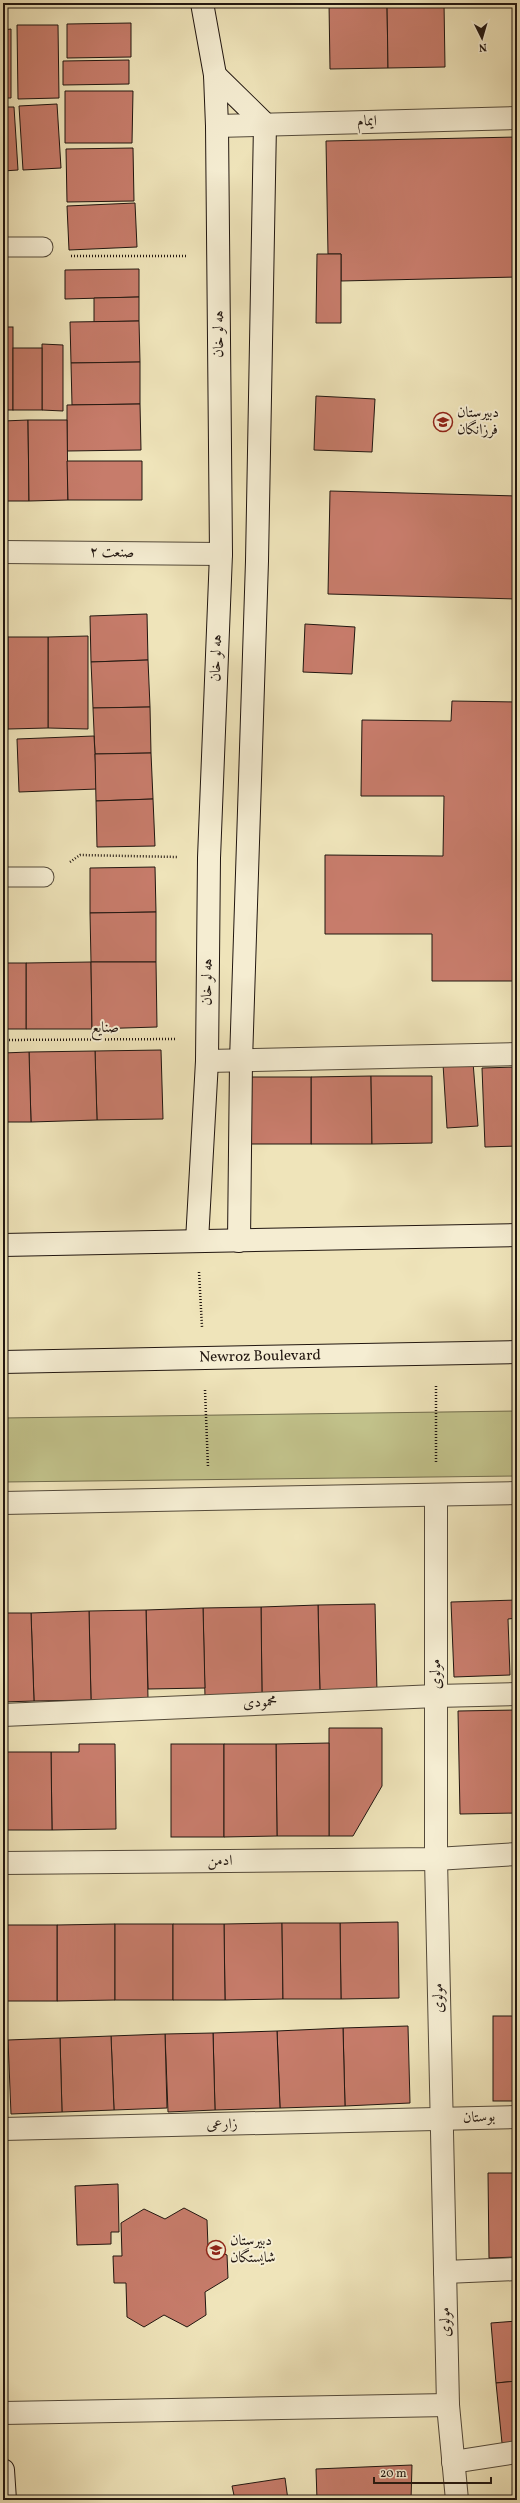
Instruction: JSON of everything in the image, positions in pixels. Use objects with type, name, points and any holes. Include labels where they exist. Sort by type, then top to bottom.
[{"type":"street","points":[[202,3],[214,75],[265,124],[257,562],[241,1061],[239,1241]]},
{"type":"street","name":"هه لو خان","points":[[197,1241],[207,1061],[209,858],[221,554],[219,256],[217,126],[214,75]]},
{"type":"street","name":"ایمام","points":[[217,126],[517,118]]},
{"type":"street","name":"صنعت ۲","points":[[3,552],[221,554]]},
{"type":"street","points":[[207,1061],[517,1054]]},
{"type":"street","points":[[3,1245],[517,1235]]},
{"type":"street","name":"Newroz Boulevard","points":[[3,1362],[517,1352]]},
{"type":"street","points":[[3,1503],[517,1493]]},
{"type":"street","name":"مولوی","points":[[436,1495],[436,1859],[448,2405],[457,2500]]},
{"type":"street","name":"محمودی","points":[[3,1715],[436,1696],[517,1694]]},
{"type":"street","name":"ادمن","points":[[3,1863],[436,1859],[517,1854]]},
{"type":"street","name":"بوستان","points":[[442,2120],[517,2117]]},
{"type":"street","name":"زارعی","points":[[3,2129],[442,2120]]},
{"type":"street","points":[[445,2272],[517,2268]]},
{"type":"street","points":[[3,2413],[448,2405]]},
{"type":"street","points":[[453,2462],[517,2452]]},
{"type":"street","points":[[3,2470],[5,2500]]},
{"type":"lane","points":[[3,246],[43,247]]},
{"type":"lane","points":[[3,877],[44,877]]},
{"type":"path","points":[[43,247],[63,256],[219,256]]},
{"type":"path","points":[[44,877],[80,855],[209,858]]},
{"type":"path","name":"صنایع","points":[[3,1040],[207,1039]]},
{"type":"path","points":[[436,1354],[436,1495]]},
{"type":"green space","points":[[517,1411],[517,1476],[3,1482],[3,1418]]},
{"type":"building","points":[[329,3],[387,3],[388,68],[330,69]]},
{"type":"building","points":[[387,3],[444,3],[445,67],[388,68]]},
{"type":"building","points":[[131,23],[131,57],[67,58],[67,24]]},
{"type":"building","points":[[17,25],[58,25],[59,98],[18,99]]},
{"type":"building","points":[[11,29],[11,98],[3,98],[3,30]]},
{"type":"building","points":[[129,60],[129,84],[63,85],[63,61]]},
{"type":"building","points":[[65,91],[133,91],[132,143],[65,143]]},
{"type":"building","points":[[57,104],[61,168],[23,170],[19,106]]},
{"type":"building","points":[[3,107],[14,107],[18,170],[3,171]]},
{"type":"building","points":[[517,137],[517,277],[341,281],[341,254],[328,254],[326,141]]},
{"type":"building","points":[[133,148],[134,201],[67,202],[66,149]]},
{"type":"building","points":[[135,203],[137,247],[69,250],[67,206]]},
{"type":"building","points":[[317,254],[341,254],[341,323],[316,323]]},
{"type":"building","points":[[139,269],[139,297],[65,299],[65,270]]},
{"type":"building","points":[[139,297],[139,321],[94,322],[94,298]]},
{"type":"building","points":[[139,321],[140,362],[71,363],[70,322]]},
{"type":"building","points":[[3,327],[13,327],[13,410],[3,410]]},
{"type":"building","points":[[42,344],[63,345],[63,411],[42,410]]},
{"type":"building","points":[[13,348],[42,348],[42,410],[13,410]]},
{"type":"building","points":[[140,362],[140,404],[72,405],[71,363]]},
{"type":"building","points":[[316,396],[375,399],[372,452],[314,450]]},
{"type":"building","points":[[140,404],[141,450],[67,451],[67,405]]},
{"type":"building","points":[[28,420],[29,501],[3,501],[3,421]]},
{"type":"building","points":[[28,420],[67,420],[68,500],[29,501]]},
{"type":"building","points":[[67,461],[142,461],[142,500],[68,500]]},
{"type":"building","points":[[330,491],[517,496],[517,599],[328,594]]},
{"type":"building","points":[[147,614],[148,660],[91,662],[90,616]]},
{"type":"building","points":[[305,624],[355,627],[352,674],[303,672]]},
{"type":"building","points":[[88,636],[88,729],[48,728],[48,637]]},
{"type":"building","points":[[3,637],[8,637],[8,729],[3,729]]},
{"type":"building","points":[[8,637],[48,637],[48,728],[8,729]]},
{"type":"building","points":[[148,660],[150,707],[93,708],[91,662]]},
{"type":"building","points":[[452,701],[517,702],[517,981],[432,981],[432,934],[325,934],[325,855],[443,856],[444,796],[361,796],[362,720],[451,721]]},
{"type":"building","points":[[150,707],[151,753],[95,754],[93,708]]},
{"type":"building","points":[[94,736],[97,789],[19,792],[17,739]]},
{"type":"building","points":[[151,753],[153,799],[96,801],[95,754]]},
{"type":"building","points":[[153,799],[155,846],[97,847],[96,801]]},
{"type":"building","points":[[155,867],[156,912],[90,913],[90,868]]},
{"type":"building","points":[[156,912],[156,962],[91,962],[90,913]]},
{"type":"building","points":[[91,962],[92,1029],[26,1029],[26,963]]},
{"type":"building","points":[[91,962],[156,962],[157,1027],[92,1029]]},
{"type":"building","points":[[3,963],[26,963],[26,1029],[3,1029]]},
{"type":"building","points":[[161,1050],[163,1119],[97,1120],[95,1051]]},
{"type":"building","points":[[95,1051],[97,1120],[31,1122],[29,1052]]},
{"type":"building","points":[[29,1052],[31,1122],[3,1122],[3,1053]]},
{"type":"building","points":[[473,1062],[478,1126],[447,1128],[443,1064]]},
{"type":"building","points":[[517,1067],[517,1146],[485,1147],[482,1068]]},
{"type":"building","points":[[371,1076],[372,1144],[311,1144],[311,1077]]},
{"type":"building","points":[[371,1076],[432,1076],[432,1143],[372,1144]]},
{"type":"building","points":[[251,1077],[311,1077],[311,1144],[251,1144]]},
{"type":"building","points":[[517,1600],[517,1618],[508,1619],[510,1675],[454,1677],[451,1602]]},
{"type":"building","points":[[375,1604],[377,1692],[320,1694],[318,1605]]},
{"type":"building","points":[[318,1605],[320,1694],[262,1695],[261,1607]]},
{"type":"building","points":[[261,1607],[262,1695],[205,1697],[203,1608]]},
{"type":"building","points":[[203,1608],[205,1688],[148,1689],[146,1610]]},
{"type":"building","points":[[146,1610],[148,1698],[91,1700],[89,1611]]},
{"type":"building","points":[[89,1611],[91,1700],[34,1701],[31,1613]]},
{"type":"building","points":[[3,1613],[31,1613],[34,1701],[3,1702]]},
{"type":"building","points":[[514,1623],[517,1623],[516,1683]]},
{"type":"building","points":[[517,1710],[517,1813],[460,1814],[458,1711]]},
{"type":"building","points":[[329,1728],[382,1728],[382,1786],[353,1836],[329,1836]]},
{"type":"building","points":[[329,1743],[329,1836],[277,1836],[276,1744]]},
{"type":"building","points":[[79,1744],[115,1744],[116,1829],[52,1830],[51,1752],[79,1752]]},
{"type":"building","points":[[171,1744],[224,1744],[224,1837],[171,1837]]},
{"type":"building","points":[[224,1744],[276,1744],[277,1836],[224,1837]]},
{"type":"building","points":[[3,1752],[51,1752],[52,1830],[3,1830]]},
{"type":"building","points":[[398,1922],[399,1998],[341,1999],[340,1923]]},
{"type":"building","points":[[282,1923],[283,1999],[225,2000],[224,1924]]},
{"type":"building","points":[[282,1923],[340,1923],[341,1999],[283,1999]]},
{"type":"building","points":[[115,1924],[115,2000],[57,2001],[57,1925]]},
{"type":"building","points":[[115,1924],[173,1924],[173,2000],[115,2000]]},
{"type":"building","points":[[173,1924],[224,1924],[225,2000],[173,2000]]},
{"type":"building","points":[[3,1925],[57,1925],[57,2001],[3,2001]]},
{"type":"building","points":[[493,2016],[517,2016],[517,2101],[493,2101]]},
{"type":"building","points":[[408,2026],[410,2103],[345,2106],[343,2028]]},
{"type":"building","points":[[343,2028],[345,2106],[280,2108],[277,2031]]},
{"type":"building","points":[[277,2031],[280,2108],[215,2110],[213,2033]]},
{"type":"building","points":[[213,2033],[215,2110],[168,2112],[165,2034]]},
{"type":"building","points":[[165,2034],[167,2108],[114,2110],[111,2036]]},
{"type":"building","points":[[111,2036],[114,2110],[62,2112],[60,2038]]},
{"type":"building","points":[[60,2038],[62,2112],[11,2114],[8,2040]]},
{"type":"building","points":[[488,2173],[517,2173],[517,2257],[489,2258]]},
{"type":"building","points":[[118,2184],[119,2232],[111,2232],[111,2244],[77,2245],[75,2186]]},
{"type":"building","points":[[184,2208],[207,2220],[208,2247],[227,2255],[228,2278],[205,2292],[206,2315],[187,2327],[164,2315],[144,2327],[127,2317],[126,2283],[114,2283],[113,2256],[122,2256],[121,2223],[144,2209],[165,2219]]},
{"type":"building","points":[[517,2321],[517,2381],[496,2383],[491,2323]]},
{"type":"building","points":[[517,2381],[517,2442],[502,2443],[496,2383]]},
{"type":"building","points":[[412,2465],[411,2500],[317,2500],[316,2469]]},
{"type":"building","points":[[515,2474],[517,2474],[517,2494]]},
{"type":"building","points":[[285,2478],[288,2500],[235,2500],[232,2486]]},
{"type":"place","name":"دبیرستان فرزانگان","points":[[443,422]]},
{"type":"place","name":"دبیرستان شایستگان","points":[[216,2250]]}]
